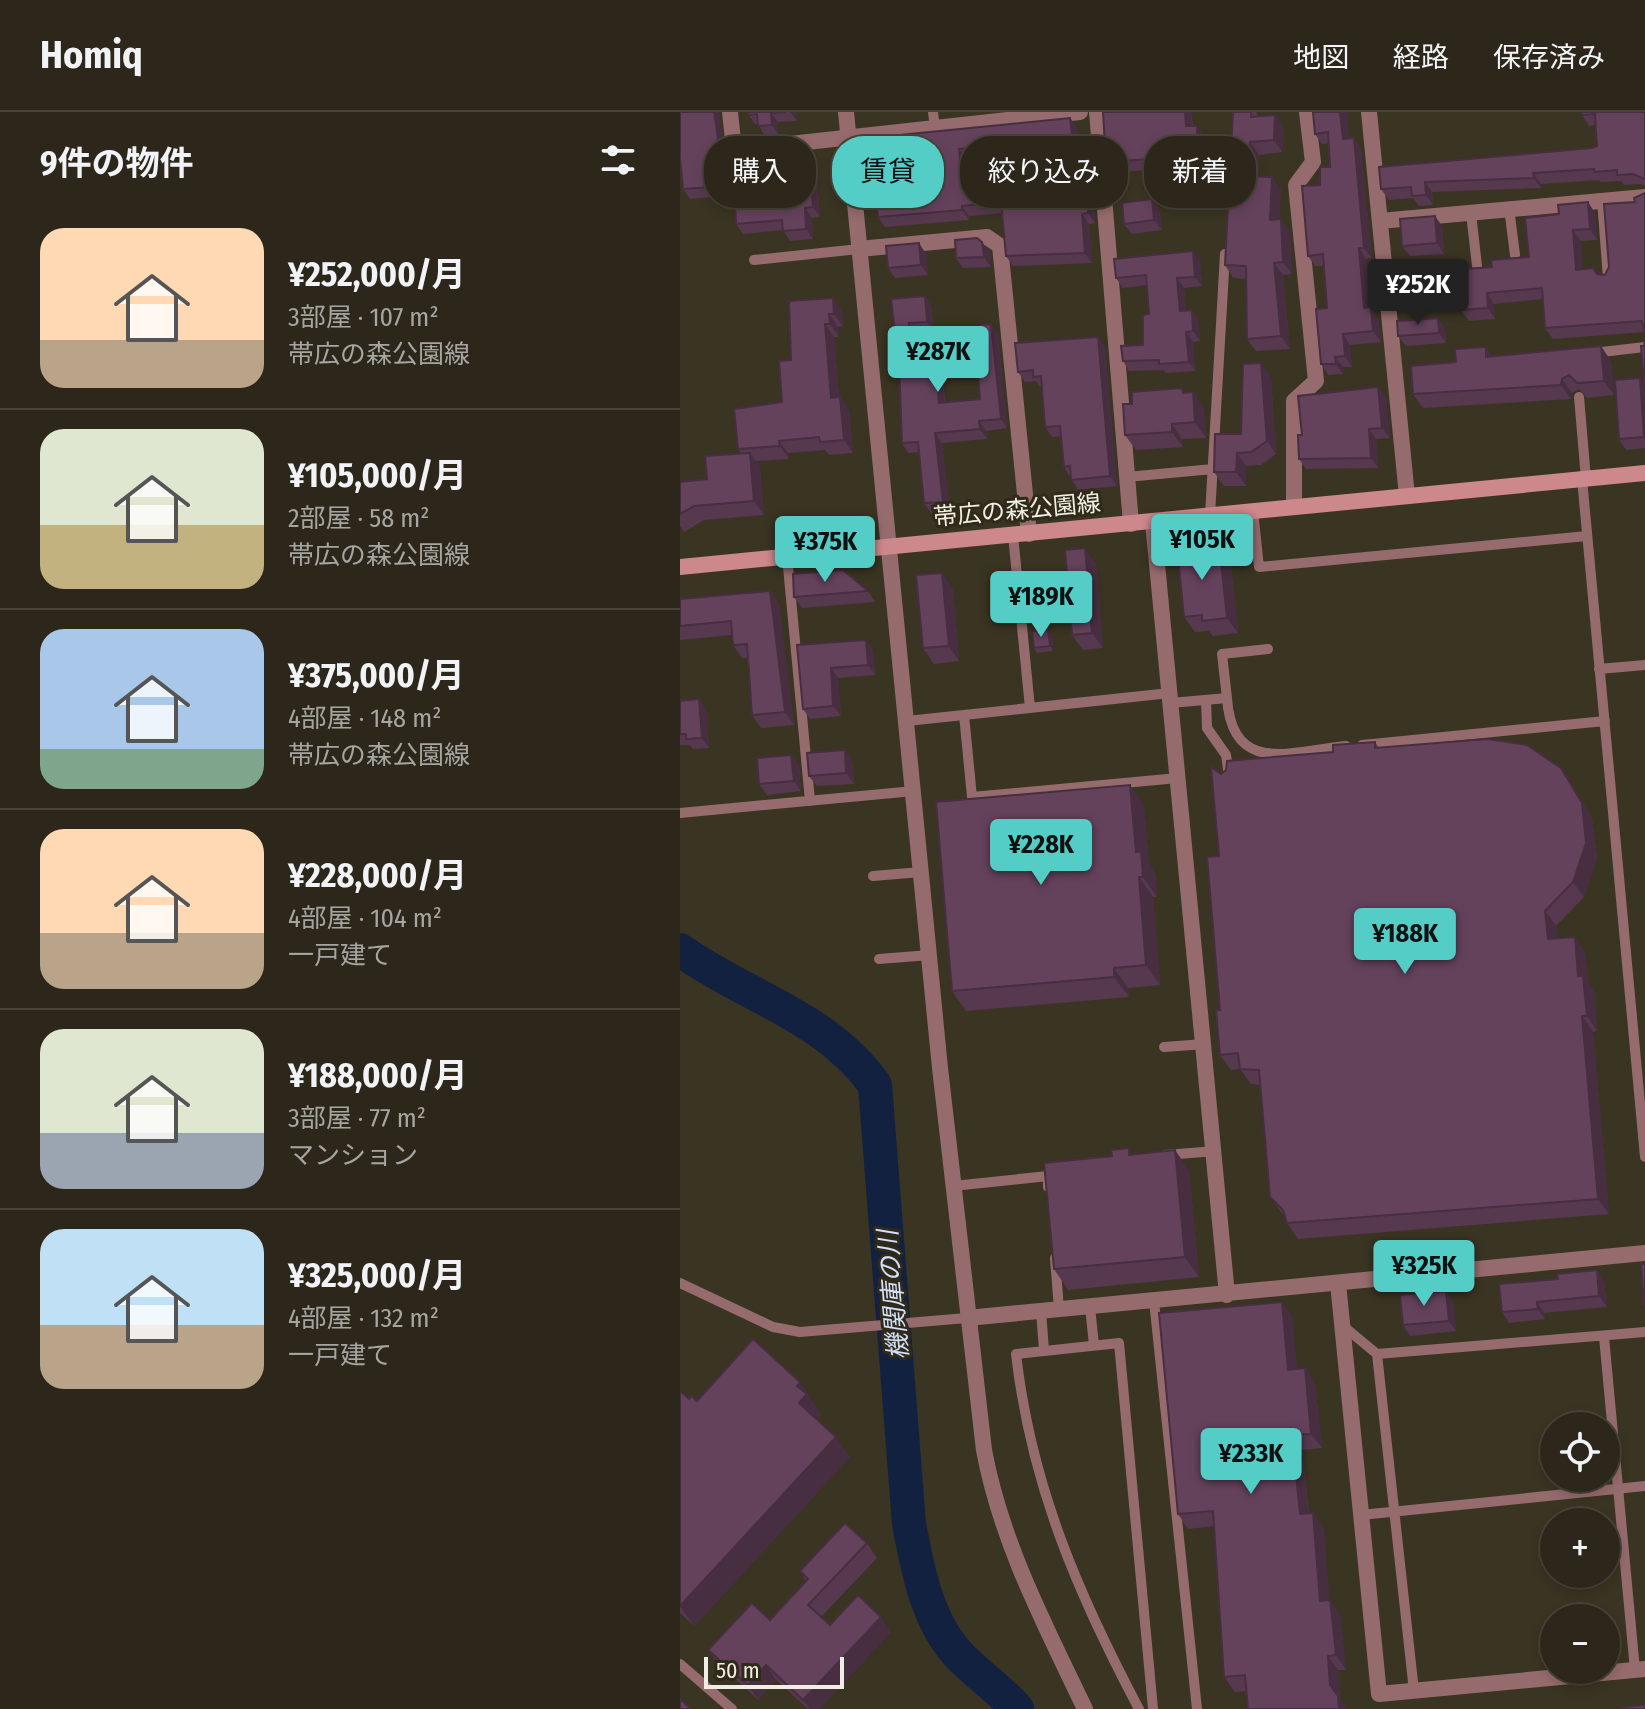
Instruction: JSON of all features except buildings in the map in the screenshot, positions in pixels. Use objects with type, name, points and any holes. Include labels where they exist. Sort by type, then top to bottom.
[{"type":"main road","name":"帯広の森公園線","points":[[680,567],[1644,473]]},
{"type":"street","points":[[730,112],[734,150],[832,140]]},
{"type":"street","points":[[846,112],[848,136]]},
{"type":"street","points":[[858,136],[934,120],[1080,112]]},
{"type":"street","points":[[1097,112],[1131,524]]},
{"type":"street","points":[[1294,507],[1294,401],[1316,381],[1296,185],[1313,162],[1307,112]]},
{"type":"street","points":[[1369,112],[1407,496]]},
{"type":"street","points":[[1380,221],[1645,197]]},
{"type":"street","points":[[855,208],[953,1186],[967,1318],[991,1491],[1019,1568],[1085,1709]]},
{"type":"street","points":[[859,249],[987,237],[1000,246],[1021,535]]},
{"type":"street","points":[[1153,522],[1216,1151],[1227,1295]]},
{"type":"street","points":[[967,1318],[1645,1253]]},
{"type":"street","points":[[1338,1283],[1379,1694],[1640,1670]]},
{"type":"lane","points":[[1602,200],[1608,278]]},
{"type":"lane","points":[[1509,208],[1515,255]]},
{"type":"lane","points":[[1471,213],[1477,266]]},
{"type":"lane","points":[[1210,515],[1226,236]]},
{"type":"lane","points":[[754,260],[859,249]]},
{"type":"lane","points":[[1573,355],[1645,347]]},
{"type":"lane","points":[[1579,397],[1599,669],[1639,1030],[1645,1157]]},
{"type":"lane","points":[[1127,477],[1213,469]]},
{"type":"lane","points":[[1644,473],[1645,484]]},
{"type":"lane","points":[[1253,511],[1259,567],[1587,536]]},
{"type":"lane","points":[[1021,535],[1030,708]]},
{"type":"lane","points":[[787,556],[810,801]]},
{"type":"lane","points":[[1268,649],[1222,654],[1229,726],[1244,744],[1263,755],[1605,721]]},
{"type":"lane","points":[[1599,669],[1645,665]]},
{"type":"lane","points":[[907,721],[1030,708],[1170,698],[1227,698]]},
{"type":"lane","points":[[1206,700],[1207,728],[1226,755],[1230,782]]},
{"type":"lane","points":[[964,715],[972,797],[1178,778]]},
{"type":"lane","points":[[680,813],[914,791]]},
{"type":"lane","points":[[873,876],[921,872]]},
{"type":"lane","points":[[879,959],[930,955]]},
{"type":"lane","points":[[1164,1047],[1205,1044]]},
{"type":"lane","points":[[1146,1157],[1216,1151]]},
{"type":"lane","points":[[1050,1202],[1047,1165],[1060,1164]]},
{"type":"lane","points":[[953,1186],[1048,1176]]},
{"type":"lane","points":[[1053,1242],[1059,1309]]},
{"type":"lane","points":[[680,1283],[773,1327],[800,1332],[967,1318]]},
{"type":"lane","points":[[1154,1301],[1197,1709]]},
{"type":"lane","points":[[1090,1307],[1094,1345]]},
{"type":"lane","points":[[1041,1311],[1044,1350]]},
{"type":"lane","points":[[1342,1325],[1377,1354],[1414,1691]]},
{"type":"lane","points":[[1377,1354],[1645,1332]]},
{"type":"lane","points":[[1604,1337],[1611,1412]]},
{"type":"lane","points":[[1139,1709],[1074,1577],[1041,1488],[1021,1398],[1016,1354],[1119,1343],[1153,1709]]},
{"type":"lane","points":[[1620,1489],[1645,1486]]},
{"type":"lane","points":[[1361,1515],[1588,1492]]},
{"type":"lane","points":[[1619,1492],[1640,1670]]},
{"type":"lane","points":[[680,1664],[732,1709]]},
{"type":"waterway","name":"機関庫の川","points":[[680,950],[809,1024],[855,1061],[875,1085],[909,1524],[916,1558],[931,1609],[947,1640],[964,1661],[1017,1709]]}]
